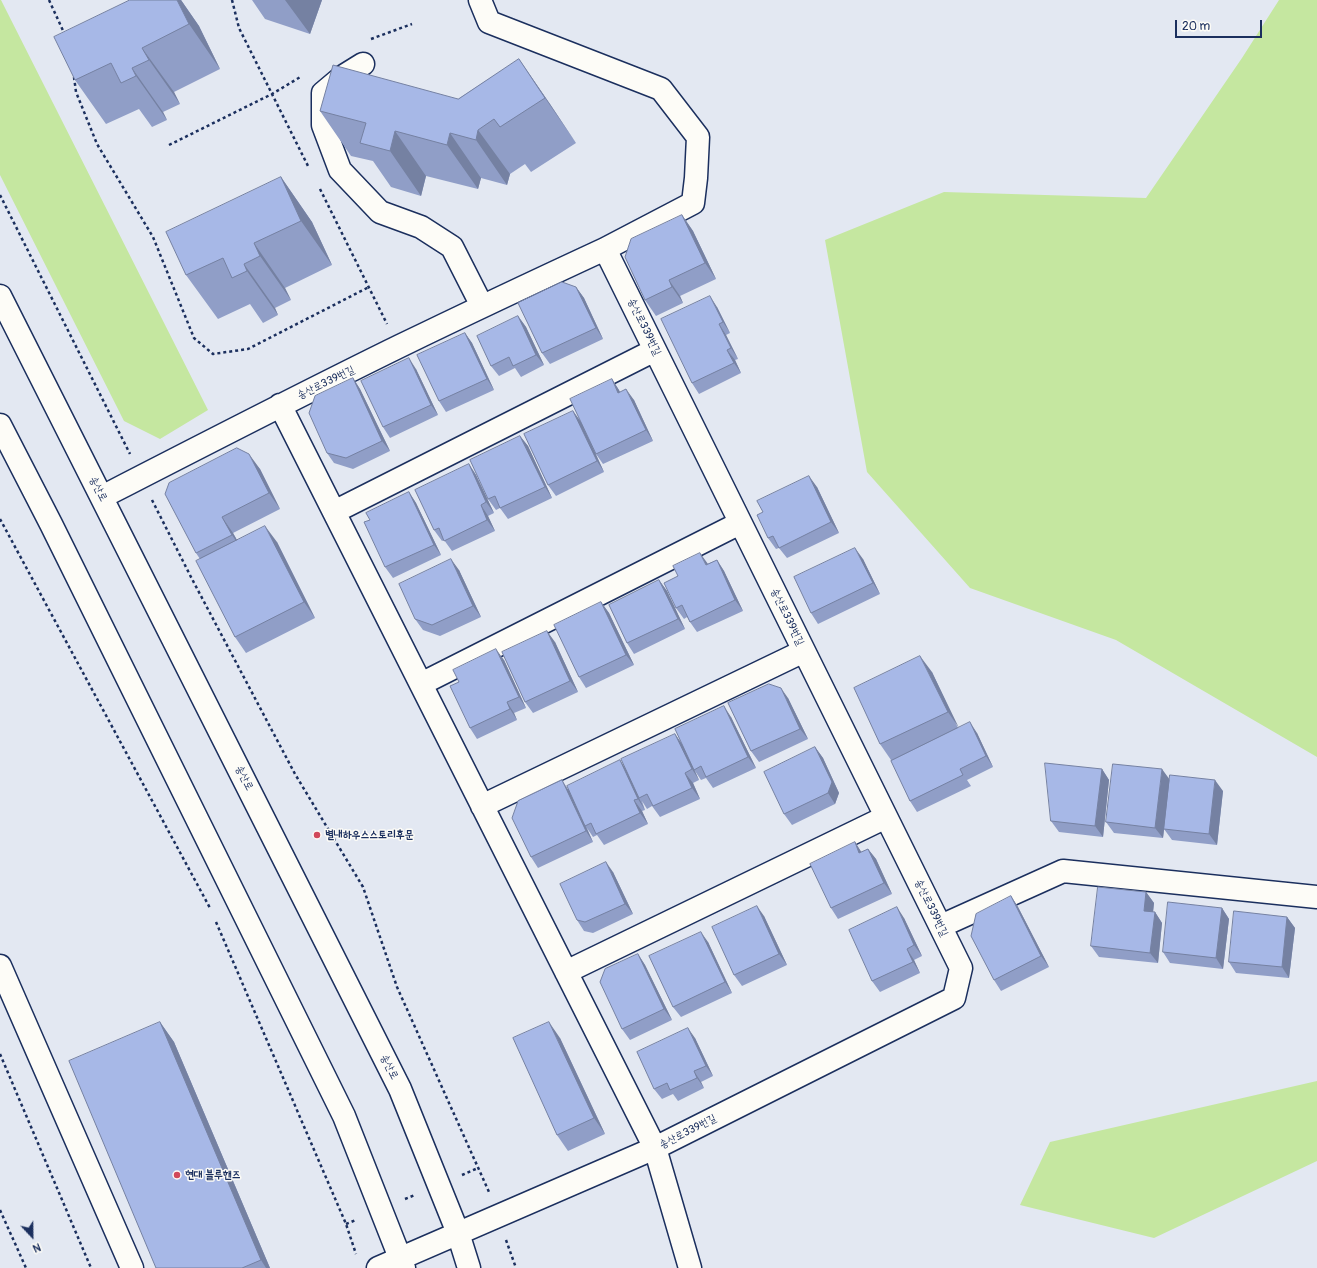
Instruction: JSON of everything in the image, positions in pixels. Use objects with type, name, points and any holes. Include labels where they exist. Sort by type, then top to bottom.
[{"type":"street","points":[[480,0],[489,22],[661,89],[698,137],[693,203],[605,249]]},
{"type":"street","points":[[362,64],[342,77],[323,93],[322,125],[340,170],[380,212],[421,227],[452,247],[482,306]]},
{"type":"street","name":"송산로339번길","points":[[102,497],[280,406],[482,306],[605,249],[961,968],[954,998],[655,1148],[458,1233],[403,1263],[368,1264]]},
{"type":"street","name":"송산로","points":[[0,296],[400,1089],[458,1233],[469,1268]]},
{"type":"street","points":[[334,512],[655,350]]},
{"type":"street","points":[[280,406],[655,1148],[690,1268]]},
{"type":"street","points":[[0,425],[51,524],[340,1109],[403,1263]]},
{"type":"street","points":[[421,684],[740,523]]},
{"type":"street","points":[[482,806],[804,651]]},
{"type":"street","points":[[566,972],[886,817]]},
{"type":"street","points":[[941,926],[1063,871],[1317,897]]},
{"type":"street","points":[[0,966],[132,1268]]},
{"type":"path","points":[[49,0],[68,42]]},
{"type":"path","points":[[368,41],[412,24]]},
{"type":"path","points":[[74,70],[76,92],[97,144],[153,237],[194,338],[213,354],[248,349],[369,287]]},
{"type":"path","points":[[169,145],[272,94],[306,74]]},
{"type":"path","points":[[0,195],[192,579],[295,774],[363,887],[397,987],[487,1187],[516,1268]]},
{"type":"path","points":[[0,519],[211,911]]},
{"type":"path","points":[[215,918],[346,1224],[368,1264]]},
{"type":"path","points":[[0,1054],[91,1268]]},
{"type":"path","points":[[346,1224],[478,1168]]},
{"type":"path","points":[[0,1210],[26,1268]]},
{"type":"green space","points":[[0,0],[208,410],[160,439],[124,421],[0,175]]},
{"type":"green space","points":[[1279,0],[1317,0],[1317,757],[1116,640],[970,588],[867,472],[825,240],[944,192],[1146,198],[1242,58]]},
{"type":"green space","points":[[1317,1081],[1317,1161],[1154,1238],[1020,1205],[1050,1142]]},
{"type":"building","points":[[130,0],[177,0],[189,24],[142,48],[149,60],[132,68],[136,76],[121,83],[111,63],[75,80],[54,37]]},
{"type":"building","points":[[519,59],[545,98],[500,127],[494,119],[478,130],[476,140],[450,133],[447,145],[395,131],[390,151],[360,143],[366,123],[320,111],[333,65],[458,99]]},
{"type":"building","points":[[281,177],[301,221],[254,243],[260,256],[244,264],[247,271],[232,278],[223,258],[186,275],[166,232]]},
{"type":"building","points":[[682,215],[705,263],[669,280],[672,287],[645,300],[625,257],[631,239]]},
{"type":"building","points":[[562,282],[576,287],[596,328],[542,353],[518,303]]},
{"type":"building","points":[[710,296],[723,322],[719,324],[731,348],[727,350],[734,363],[692,383],[661,319]]},
{"type":"building","points":[[518,316],[536,355],[513,366],[509,357],[491,366],[477,336]]},
{"type":"building","points":[[465,333],[487,379],[439,401],[417,355]]},
{"type":"building","points":[[409,358],[431,405],[383,427],[361,381]]},
{"type":"building","points":[[353,378],[382,441],[346,458],[327,453],[309,413],[315,396]]},
{"type":"building","points":[[612,379],[618,393],[626,389],[646,430],[596,454],[570,399]]},
{"type":"building","points":[[573,411],[597,461],[548,485],[524,434]]},
{"type":"building","points":[[520,436],[545,487],[500,508],[495,496],[488,499],[470,460]]},
{"type":"building","points":[[237,448],[249,454],[269,493],[222,517],[232,535],[196,553],[165,494],[169,483]]},
{"type":"building","points":[[469,464],[486,502],[481,505],[487,520],[444,541],[439,528],[434,530],[415,490]]},
{"type":"building","points":[[809,476],[831,522],[779,548],[773,536],[768,538],[757,515],[763,512],[757,501]]},
{"type":"building","points":[[409,492],[434,545],[385,567],[364,522],[370,520],[366,513]]},
{"type":"building","points":[[265,526],[304,602],[235,637],[196,561]]},
{"type":"building","points":[[855,548],[873,583],[811,613],[794,577]]},
{"type":"building","points":[[700,553],[706,565],[717,560],[735,600],[690,622],[682,605],[676,608],[664,583],[678,576],[673,566]]},
{"type":"building","points":[[451,559],[473,606],[432,625],[415,619],[399,584]]},
{"type":"building","points":[[659,580],[678,619],[627,643],[609,605]]},
{"type":"building","points":[[601,602],[626,655],[579,677],[554,625]]},
{"type":"building","points":[[547,631],[570,681],[525,702],[502,652]]},
{"type":"building","points":[[496,649],[519,697],[507,702],[510,709],[470,728],[450,686],[459,682],[453,670]]},
{"type":"building","points":[[920,656],[948,712],[880,744],[854,688]]},
{"type":"building","points":[[769,684],[781,688],[800,729],[751,751],[728,703]]},
{"type":"building","points":[[724,706],[748,757],[706,777],[701,766],[694,770],[675,729]]},
{"type":"building","points":[[970,722],[986,756],[960,769],[963,775],[910,801],[891,761]]},
{"type":"building","points":[[675,734],[692,769],[685,773],[692,788],[653,806],[647,794],[639,798],[621,759]]},
{"type":"building","points":[[815,747],[832,782],[828,793],[784,814],[764,772]]},
{"type":"building","points":[[620,760],[638,799],[634,800],[640,813],[596,834],[591,823],[585,826],[567,786]]},
{"type":"building","points":[[1045,763],[1102,769],[1095,826],[1051,821]]},
{"type":"building","points":[[1113,764],[1162,769],[1155,828],[1106,822]]},
{"type":"building","points":[[1170,775],[1215,780],[1209,834],[1164,829]]},
{"type":"building","points":[[562,780],[586,831],[531,857],[512,818],[518,801]]},
{"type":"building","points":[[855,842],[859,853],[868,849],[884,883],[831,908],[810,864]]},
{"type":"building","points":[[606,862],[625,904],[585,922],[577,920],[560,884]]},
{"type":"building","points":[[1098,887],[1146,892],[1144,911],[1155,912],[1150,953],[1091,946]]},
{"type":"building","points":[[1011,896],[1041,956],[994,980],[971,936],[976,914]]},
{"type":"building","points":[[1168,902],[1222,908],[1216,958],[1163,952]]},
{"type":"building","points":[[757,906],[779,954],[734,975],[712,927]]},
{"type":"building","points":[[897,907],[914,945],[907,949],[913,962],[872,981],[849,930]]},
{"type":"building","points":[[1234,911],[1287,917],[1282,967],[1229,962]]},
{"type":"building","points":[[701,932],[725,982],[673,1007],[649,956]]},
{"type":"building","points":[[638,954],[664,1009],[622,1029],[600,982],[605,969]]},
{"type":"building","name":"현대 블루핸즈","points":[[160,1022],[261,1260],[242,1268],[156,1268],[69,1061]]},
{"type":"building","points":[[549,1022],[594,1118],[557,1135],[513,1038]]},
{"type":"building","points":[[688,1028],[706,1066],[694,1071],[697,1078],[670,1090],[667,1083],[654,1089],[637,1052]]},
{"type":"place","name":"별내하우스스토리후문","points":[[317,835]]},
{"type":"place","name":"현대 블루핸즈","points":[[177,1175]]}]
